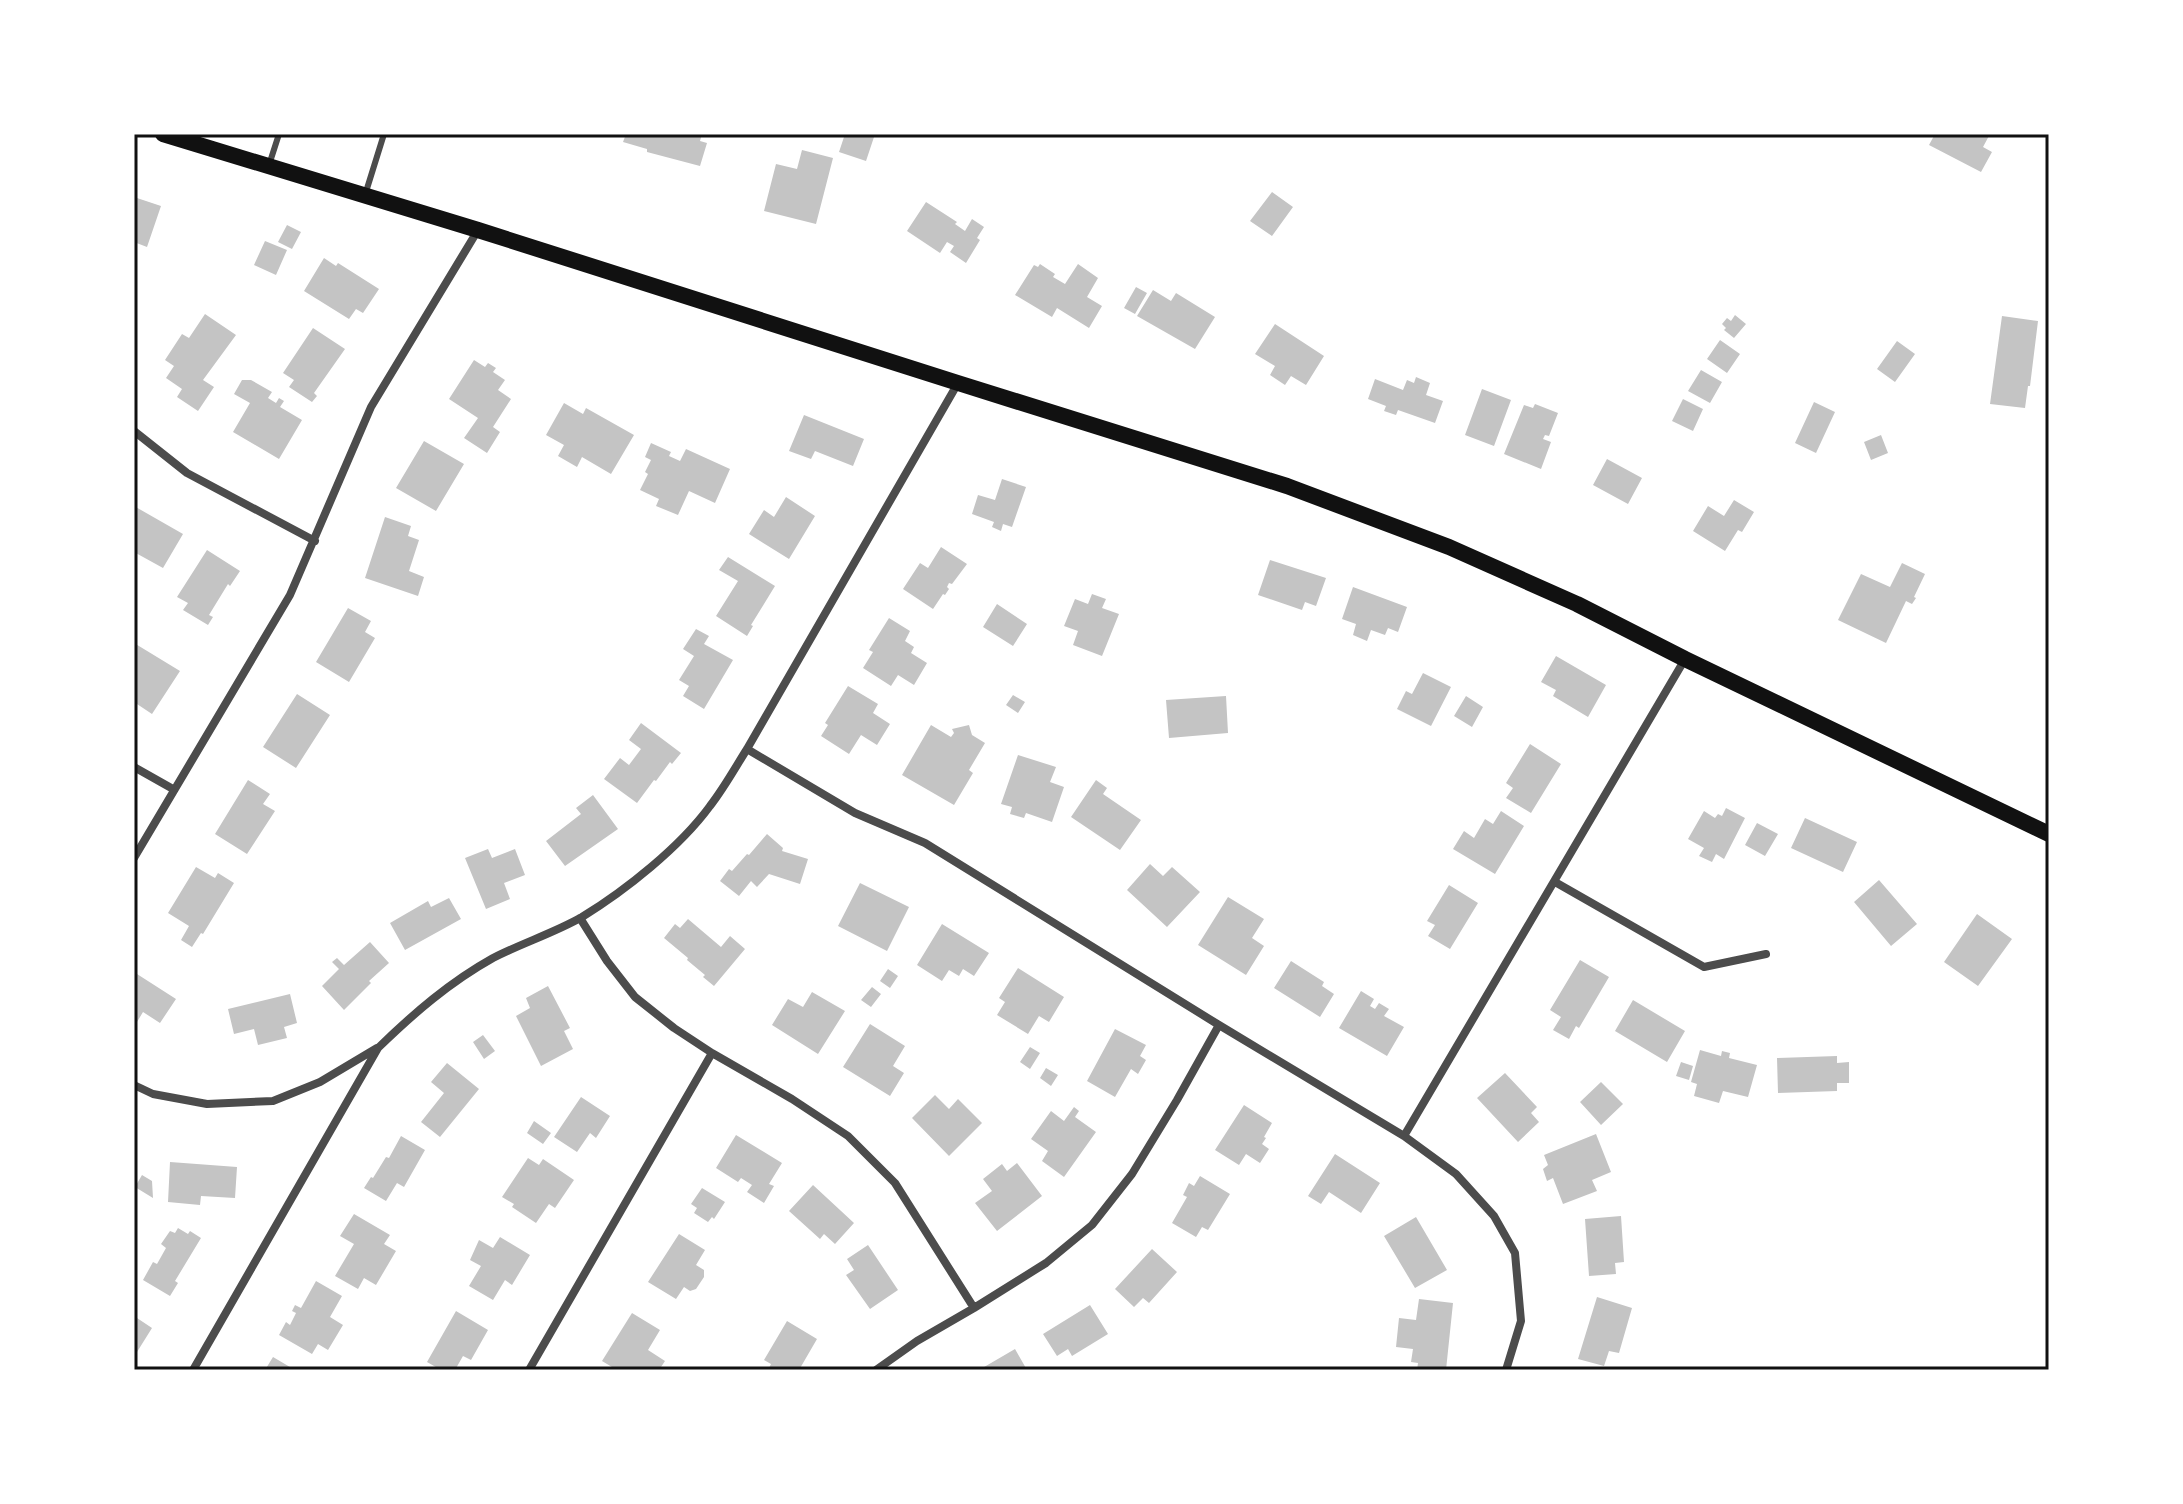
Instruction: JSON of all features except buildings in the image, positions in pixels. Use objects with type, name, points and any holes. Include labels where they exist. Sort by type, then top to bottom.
[{"type":"main road","points":[[163,134],[478,230],[1287,486],[1376,519],[1449,547],[1577,604],[2049,834]]},
{"type":"street","points":[[134,858],[290,595],[371,407],[478,230]]},
{"type":"street","points":[[134,1085],[153,1094],[207,1104],[273,1101],[320,1082],[378,1048],[450,984],[495,957],[580,918],[663,857],[709,808],[747,749],[958,383]]},
{"type":"street","points":[[134,431],[187,473],[315,541]]},
{"type":"street","points":[[1404,1136],[1685,659]]},
{"type":"street","points":[[747,749],[855,813],[925,843],[1404,1136],[1456,1174],[1494,1216],[1515,1253],[1521,1321],[1506,1370]]},
{"type":"street","points":[[134,767],[173,789]]},
{"type":"street","points":[[1555,882],[1704,967],[1766,954]]},
{"type":"street","points":[[580,918],[607,961],[635,997],[712,1053],[792,1099],[848,1136],[895,1183],[974,1308]]},
{"type":"street","points":[[876,1370],[917,1341],[1046,1263],[1092,1225],[1132,1174],[1219,1025]]},
{"type":"street","points":[[193,1370],[378,1048]]},
{"type":"street","points":[[529,1370],[712,1053]]},
{"type":"lane","points":[[269,166],[279,134]]},
{"type":"lane","points":[[365,195],[384,134]]}]
